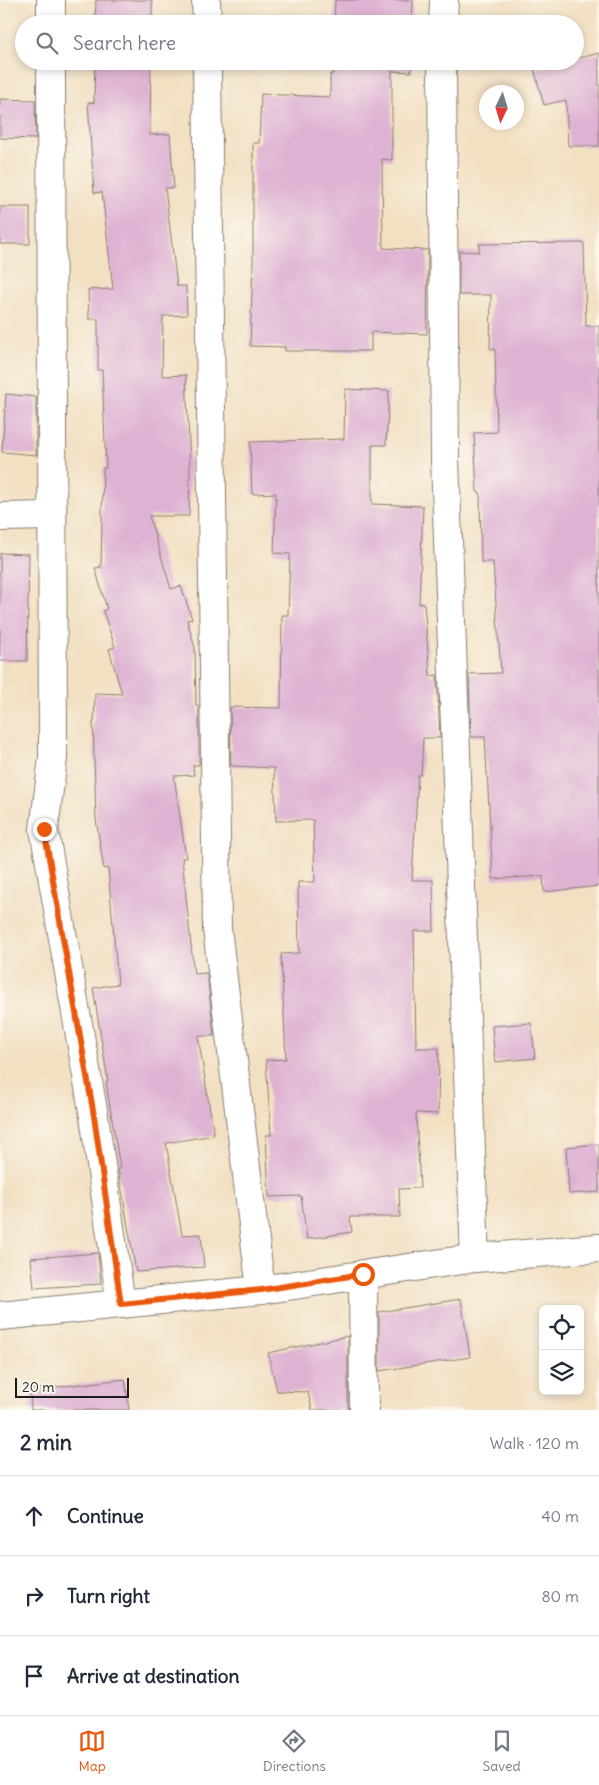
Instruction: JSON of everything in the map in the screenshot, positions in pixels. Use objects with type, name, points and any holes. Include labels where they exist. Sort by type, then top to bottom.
[{"type":"street","points":[[51,0],[51,15]]},
{"type":"street","points":[[206,0],[206,15]]},
{"type":"street","points":[[443,15],[444,0]]},
{"type":"street","points":[[51,70],[52,758],[44,829],[94,1116],[121,1304]]},
{"type":"street","points":[[207,70],[217,929],[261,1290]]},
{"type":"street","points":[[442,70],[444,460],[475,1258]]},
{"type":"street","points":[[0,517],[52,516]]},
{"type":"street","points":[[0,1316],[261,1290],[475,1258],[599,1248]]},
{"type":"street","points":[[363,1274],[364,1410]]},
{"type":"building","points":[[96,0],[152,0],[152,15],[95,15]]},
{"type":"building","points":[[335,0],[413,0],[412,15],[334,15]]},
{"type":"building","points":[[599,53],[599,146],[568,146],[566,100],[544,105],[534,70],[584,70],[584,57]]},
{"type":"building","points":[[95,70],[151,70],[150,135],[170,134],[174,188],[165,188],[177,286],[186,286],[187,315],[163,316],[162,376],[186,375],[190,465],[189,516],[149,516],[171,589],[181,586],[192,619],[187,620],[195,648],[196,706],[199,706],[199,765],[193,765],[194,775],[174,776],[186,858],[182,858],[194,974],[207,973],[214,1036],[198,1036],[214,1135],[166,1143],[182,1235],[201,1234],[204,1267],[136,1272],[118,1169],[120,1168],[106,1082],[108,1081],[93,988],[118,984],[108,868],[104,869],[96,819],[93,722],[95,693],[122,694],[109,649],[115,647],[103,611],[107,609],[95,568],[101,567],[103,468],[106,468],[102,370],[98,370],[98,319],[89,319],[88,290],[113,289],[102,192],[94,193],[88,102],[94,103]]},
{"type":"building","points":[[333,70],[411,70],[411,72],[392,71],[392,160],[382,159],[383,248],[428,250],[427,334],[371,332],[371,351],[285,351],[285,347],[250,346],[253,264],[253,143],[259,143],[261,94],[330,97],[330,74],[333,74]]},
{"type":"building","points":[[0,99],[35,100],[36,139],[0,138]]},
{"type":"building","points":[[0,207],[30,207],[30,244],[0,244]]},
{"type":"building","points":[[584,243],[586,326],[599,326],[599,886],[544,892],[543,876],[493,879],[485,737],[471,737],[469,674],[501,673],[493,562],[481,562],[480,492],[477,492],[474,433],[497,432],[495,349],[490,349],[491,295],[459,295],[459,251],[479,252],[479,244]]},
{"type":"building","points":[[345,389],[389,391],[386,445],[372,445],[372,504],[423,506],[419,604],[424,603],[430,676],[437,675],[440,738],[423,738],[421,775],[418,775],[412,880],[433,880],[434,931],[414,931],[416,1048],[439,1048],[438,1114],[416,1113],[420,1188],[399,1189],[400,1217],[350,1217],[352,1232],[307,1239],[301,1196],[269,1197],[266,1135],[271,1135],[266,1060],[286,1059],[281,954],[299,953],[298,882],[315,882],[313,820],[276,821],[274,768],[231,766],[230,707],[281,708],[282,615],[288,615],[290,554],[274,553],[276,493],[252,494],[250,442],[344,439]]},
{"type":"building","points":[[6,394],[36,397],[36,455],[2,452]]},
{"type":"building","points":[[0,553],[29,554],[27,661],[0,661]]},
{"type":"building","points":[[531,1023],[535,1058],[495,1062],[492,1026]]},
{"type":"building","points":[[599,1144],[599,1192],[569,1194],[566,1147]]},
{"type":"building","points":[[98,1253],[101,1284],[34,1288],[31,1258]]},
{"type":"building","points":[[461,1299],[470,1357],[379,1371],[379,1312]]},
{"type":"building","points":[[348,1336],[348,1410],[312,1410],[308,1392],[277,1391],[268,1353]]},
{"type":"building","points":[[125,1379],[129,1410],[31,1410],[30,1390]]},
{"type":"route","points":[[44,829],[94,1116],[121,1304],[261,1290],[363,1274]]}]
